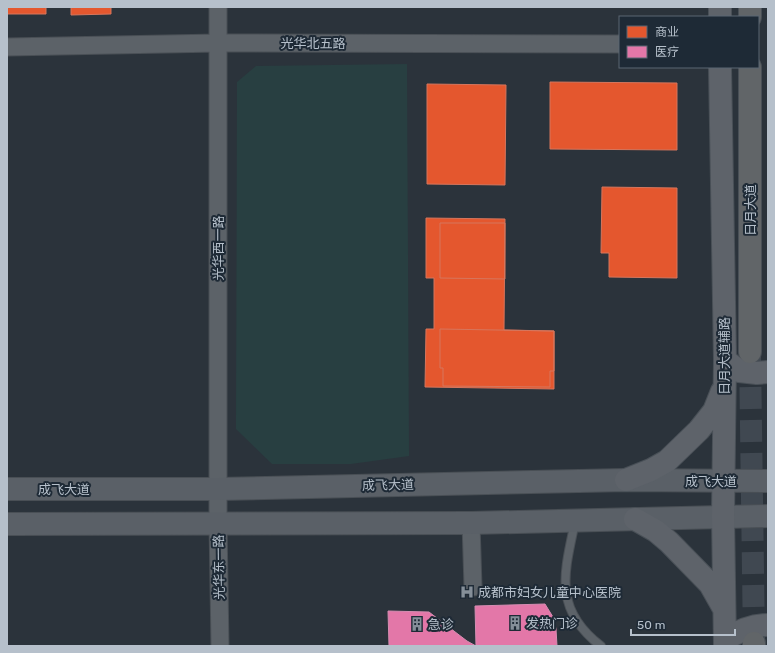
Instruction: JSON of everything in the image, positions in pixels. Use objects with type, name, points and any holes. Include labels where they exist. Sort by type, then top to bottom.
[{"type":"highway","name":"日月大道","points":[[750,68],[750,352]]},
{"type":"main road","name":"日月大道辅路","points":[[720,68],[725,360],[723,481],[725,643]]},
{"type":"main road","points":[[725,360],[739,371],[757,373],[768,372]]},
{"type":"main road","points":[[626,480],[651,470],[667,461],[699,430],[714,411],[724,384]]},
{"type":"main road","name":"成飞大道","points":[[7,489],[218,489],[626,480],[768,481]]},
{"type":"main road","points":[[7,524],[471,523],[768,516]]},
{"type":"main road","points":[[635,519],[656,531],[669,542],[710,584],[724,609]]},
{"type":"main road","points":[[725,643],[739,631],[762,625],[768,625]]},
{"type":"street","name":"光华西一路","points":[[218,7],[218,489]]},
{"type":"street","name":"光华北五路","points":[[7,47],[218,43],[619,44]]},
{"type":"street","name":"光华东一路","points":[[218,489],[220,646]]},
{"type":"street","points":[[471,523],[473,587]]},
{"type":"lane","points":[[576,521],[566,566],[565,588],[568,606],[577,623],[593,640],[601,646]]},
{"type":"green space","points":[[407,64],[409,456],[351,464],[272,464],[236,429],[237,82],[256,66]]},
{"type":"building: 商业","points":[[7,7],[46,7],[46,14],[7,14]]},
{"type":"building: 商业","points":[[71,7],[111,7],[111,14],[71,15]]},
{"type":"building: 商业","points":[[550,82],[677,83],[677,150],[550,149]]},
{"type":"building: 商业","points":[[427,84],[506,85],[505,185],[427,184]]},
{"type":"building: 商业","points":[[602,187],[677,188],[677,278],[609,277],[609,253],[601,253]]},
{"type":"building: 商业","points":[[426,218],[505,219],[504,330],[554,331],[554,389],[425,387],[426,329],[434,329],[434,278],[426,278]]},
{"type":"building: 商业","points":[[440,223],[505,223],[505,279],[440,278]]},
{"type":"building: 商业","points":[[440,329],[554,331],[554,371],[550,371],[550,387],[443,386],[443,368],[440,368]]},
{"type":"building: 医疗","name":"发热门诊","points":[[545,604],[553,617],[556,629],[557,646],[476,646],[475,606]]},
{"type":"building: 医疗","name":"急诊","points":[[388,611],[429,612],[467,641],[476,646],[389,646]]},
{"type":"tunnel","points":[[750,354],[754,643]]},
{"type":"place","name":"成都市妇女儿童中心医院","points":[[467,592]]},
{"type":"place","name":"发热门诊","points":[[515,623]]},
{"type":"place","name":"急诊","points":[[417,624]]}]
